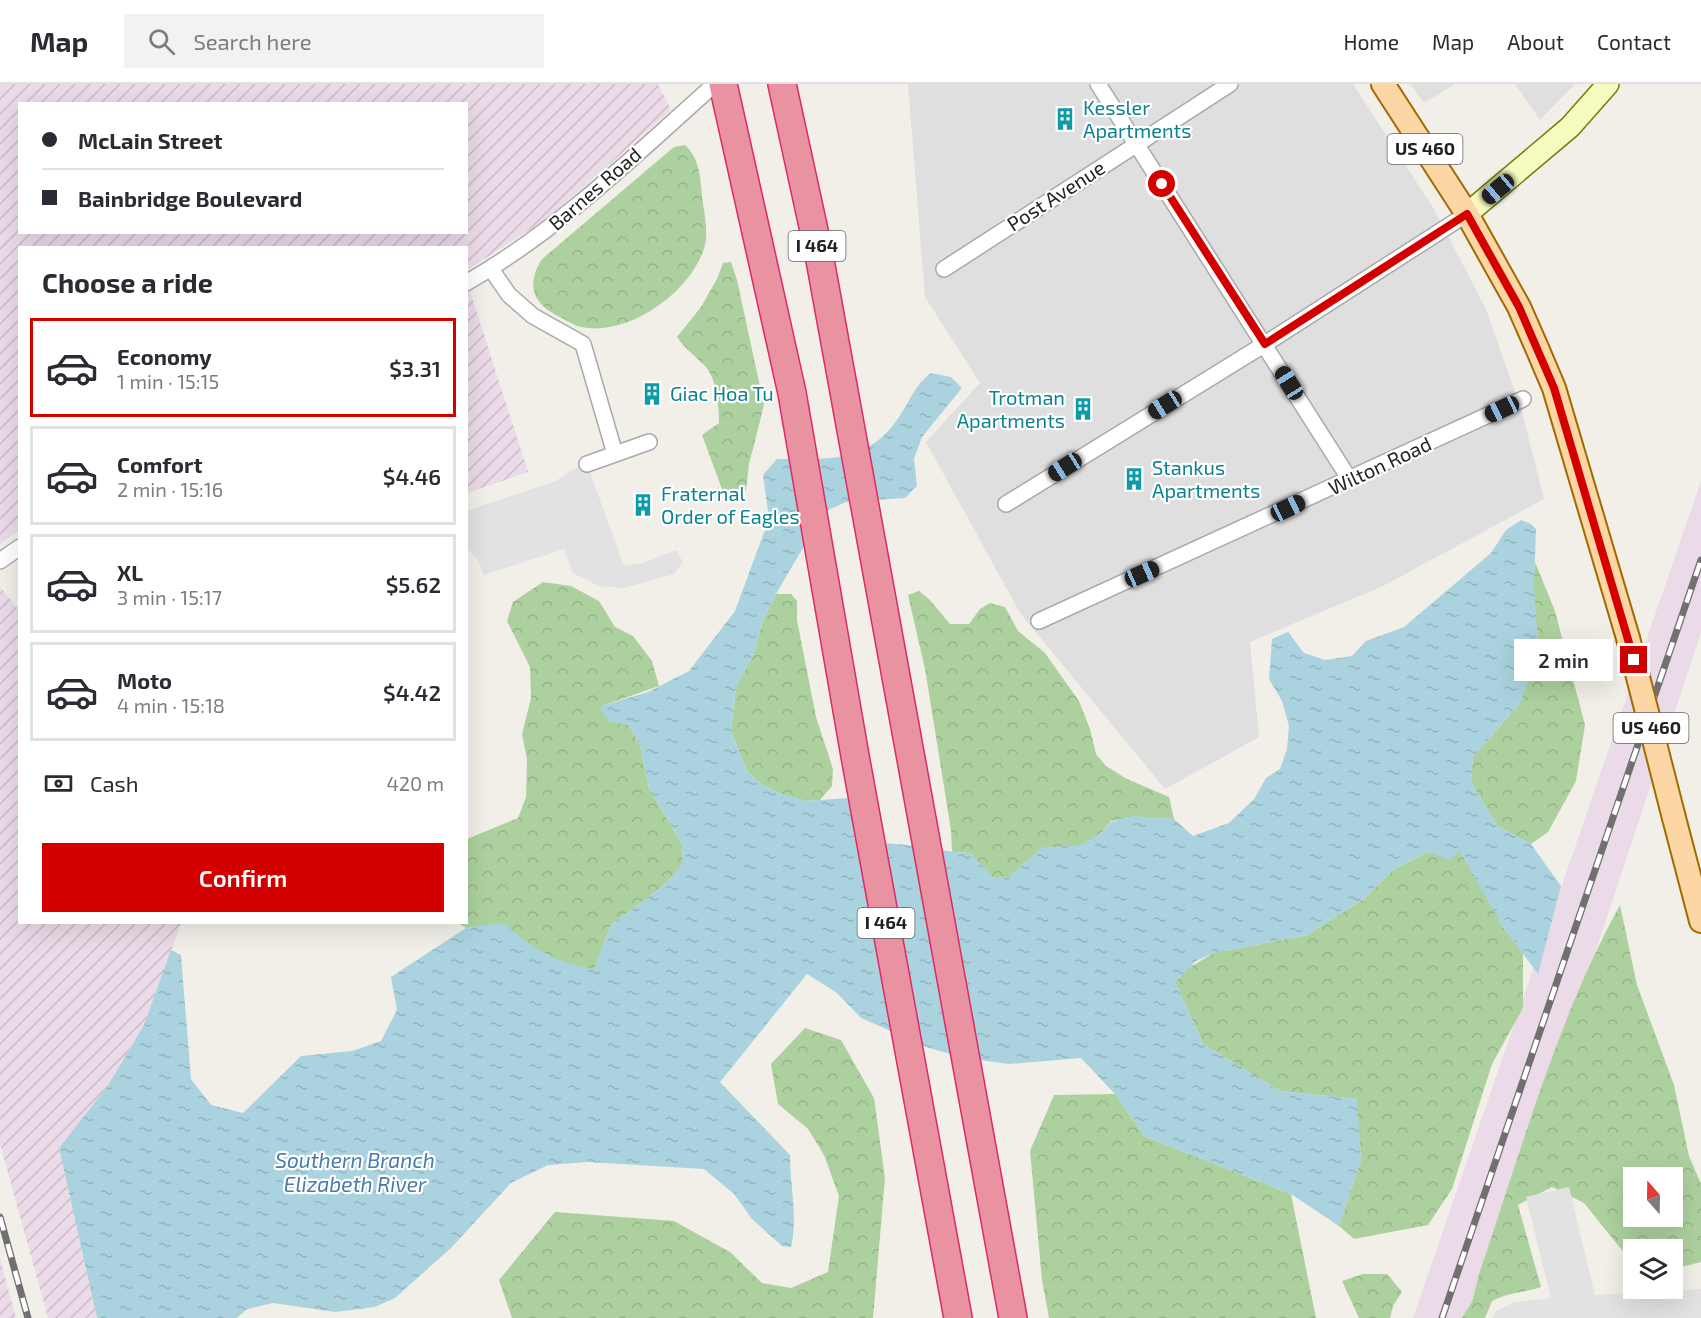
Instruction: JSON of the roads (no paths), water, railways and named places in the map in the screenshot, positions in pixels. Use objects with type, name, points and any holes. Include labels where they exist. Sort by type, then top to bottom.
[{"type":"highway","name":"I 464","points":[[723,84],[792,393],[855,756],[958,1318]]},
{"type":"highway","name":"I 464","points":[[782,84],[813,227],[1013,1318]]},
{"type":"main road","name":"US 460","points":[[1383,84],[1467,214],[1519,307],[1554,388],[1628,638],[1701,921]]},
{"type":"street","name":"Barnes Road","points":[[468,282],[491,269],[574,211],[715,84]]},
{"type":"street","points":[[1098,84],[1350,480]]},
{"type":"street","name":"Post Avenue","points":[[944,270],[1230,84]]},
{"type":"street","points":[[1006,504],[1265,344],[1467,214],[1570,127],[1608,84]]},
{"type":"street","points":[[491,269],[509,295],[533,316],[583,344],[615,454]]},
{"type":"street","name":"Wilton Road","points":[[1039,621],[1523,399]]},
{"type":"street","points":[[587,464],[649,442]]},
{"type":"street","points":[[0,561],[18,548]]},
{"type":"water","name":"Southern Branch Elizabeth River","points":[[931,373],[951,377],[962,388],[922,437],[914,459],[917,486],[905,498],[846,502],[824,512],[763,620],[754,653],[736,687],[731,731],[747,771],[761,784],[778,793],[806,801],[847,798],[875,843],[970,853],[994,878],[1009,877],[1042,848],[1080,845],[1101,833],[1111,822],[1133,816],[1174,819],[1193,836],[1229,823],[1254,799],[1266,778],[1280,769],[1287,749],[1289,726],[1282,701],[1269,679],[1272,639],[1288,632],[1304,653],[1325,660],[1352,656],[1366,641],[1404,627],[1491,553],[1506,530],[1521,520],[1536,529],[1534,588],[1539,653],[1520,703],[1473,757],[1471,782],[1497,826],[1531,844],[1561,886],[1538,974],[1503,927],[1459,850],[1451,860],[1428,852],[1394,869],[1365,898],[1307,935],[1213,953],[1196,961],[1175,982],[1203,1044],[1280,1091],[1357,1099],[1361,1160],[1339,1226],[1291,1194],[1144,1136],[1115,1094],[1081,1058],[1009,1064],[965,1058],[929,1048],[861,1018],[837,993],[807,974],[720,1082],[790,1155],[794,1213],[791,1247],[782,1246],[752,1219],[734,1194],[704,1169],[588,1162],[548,1165],[511,1183],[451,1248],[395,1298],[375,1307],[335,1312],[273,1303],[247,1309],[237,1318],[97,1318],[59,1148],[107,1087],[144,1025],[171,950],[181,955],[191,1079],[211,1105],[243,1113],[301,1056],[352,1051],[381,1041],[397,1010],[391,977],[466,928],[503,923],[545,953],[581,967],[594,969],[611,925],[663,886],[683,863],[682,844],[649,788],[640,745],[629,725],[609,721],[598,707],[648,692],[689,671],[735,611],[769,519],[763,475],[777,459],[831,458],[862,450],[876,442],[889,430],[918,387]]},
{"type":"railway","points":[[1442,1318],[1701,560]]},
{"type":"railway","points":[[0,1217],[28,1318]]},
{"type":"place","name":"Kessler Apartments","points":[[1065,119]]},
{"type":"place","name":"Giac Hoa Tu","points":[[652,394]]},
{"type":"place","name":"Trotman Apartments","points":[[1083,409]]},
{"type":"place","name":"Stankus Apartments","points":[[1134,479]]},
{"type":"place","name":"Fraternal Order of Eagles","points":[[643,505]]}]
